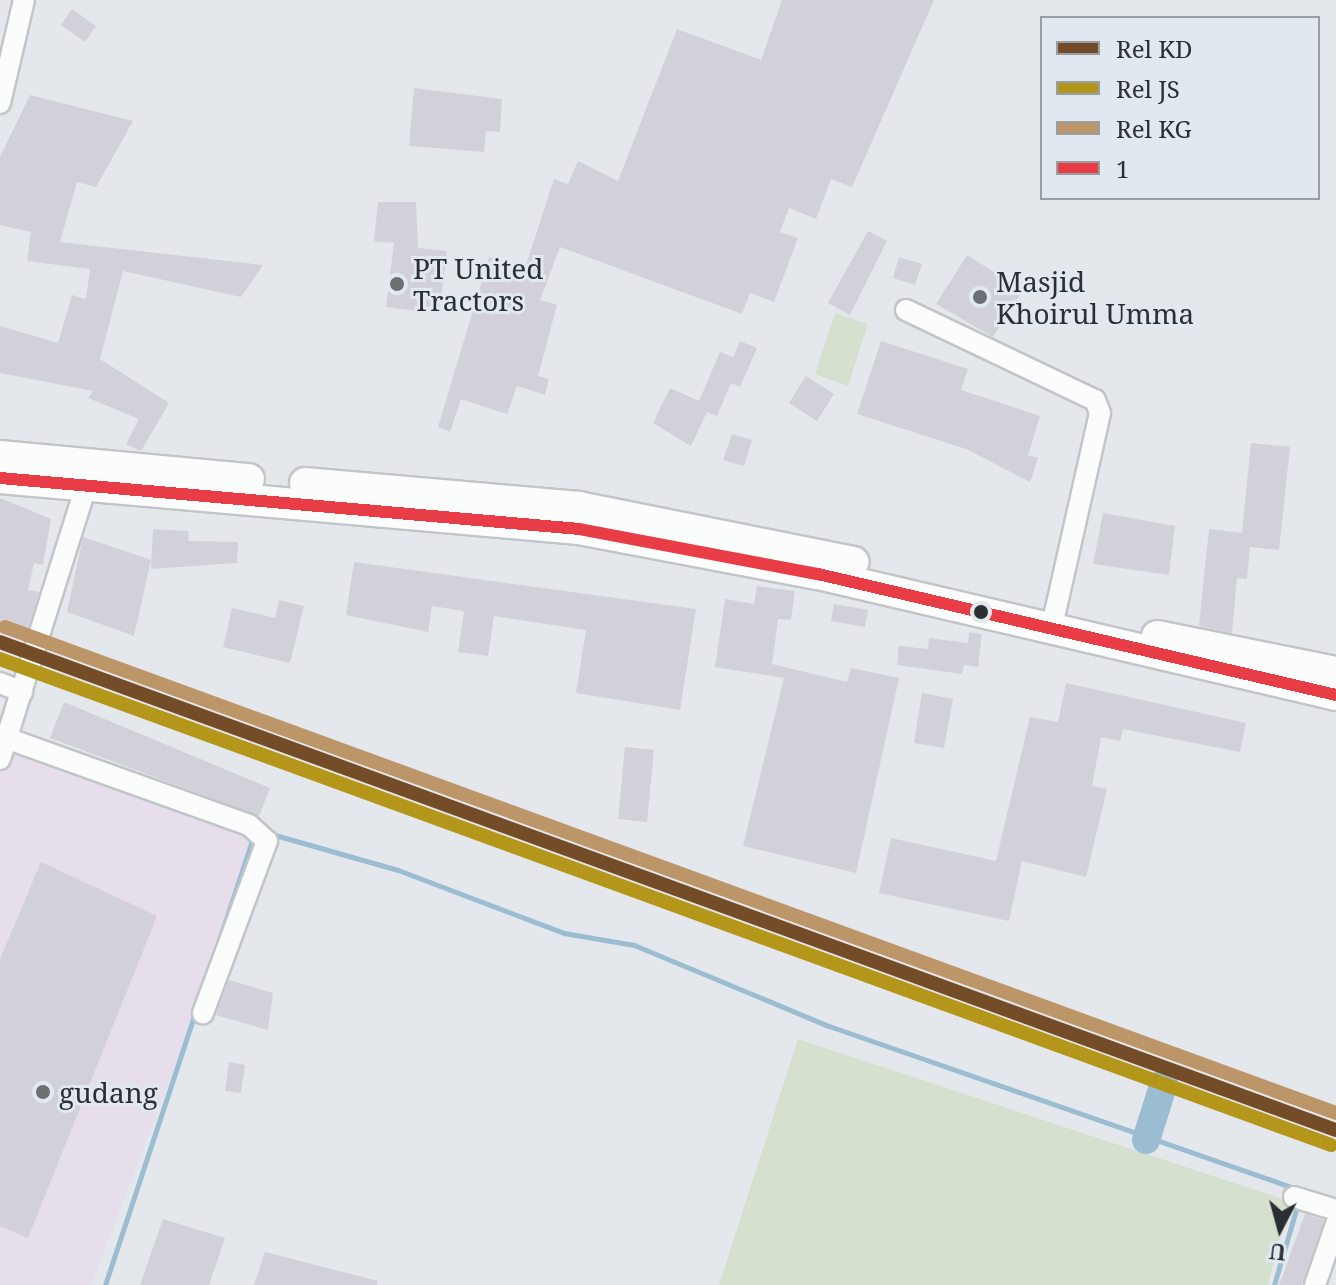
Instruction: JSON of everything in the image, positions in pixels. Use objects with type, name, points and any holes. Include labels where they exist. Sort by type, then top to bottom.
[{"type":"highway","points":[[0,456],[578,507],[774,542],[1055,613],[1336,672]]},
{"type":"highway","points":[[0,478],[85,489],[466,516],[670,543],[1336,695]]},
{"type":"street","points":[[0,103],[24,0]]},
{"type":"street","points":[[906,310],[1095,400],[1100,413],[1055,613]]},
{"type":"street","points":[[0,759],[85,489]]},
{"type":"street","points":[[0,683],[22,692]]},
{"type":"street","points":[[6,738],[261,835],[203,1013]]},
{"type":"street","points":[[1294,1197],[1336,1210]]},
{"type":"street","points":[[1315,1285],[1336,1224]]},
{"type":"shaded area","points":[[0,734],[266,830],[91,1285],[0,1285]]},
{"type":"green space","points":[[835,313],[868,324],[848,386],[815,374]]},
{"type":"green space","points":[[798,1039],[1289,1201],[1268,1285],[719,1285]]},
{"type":"building","points":[[782,0],[934,0],[852,187],[831,179],[816,219],[789,208],[780,232],[798,238],[774,302],[750,293],[742,314],[560,247],[540,300],[557,305],[538,376],[549,379],[545,395],[517,386],[507,414],[461,399],[450,432],[438,427],[489,257],[525,268],[554,179],[568,184],[578,161],[618,181],[677,29],[761,60]]},
{"type":"building","points":[[72,9],[96,26],[85,42],[61,25]]},
{"type":"building","points":[[414,88],[502,99],[500,132],[486,131],[484,152],[409,146]]},
{"type":"building","points":[[30,95],[133,121],[96,187],[77,182],[60,242],[263,265],[241,297],[123,271],[100,359],[169,403],[141,451],[126,444],[139,419],[88,398],[93,391],[0,373],[0,326],[58,343],[72,295],[86,299],[90,269],[27,261],[31,232],[0,225],[0,157]]},
{"type":"building","points":[[378,202],[416,202],[418,248],[447,251],[439,314],[386,307],[394,243],[374,241]]},
{"type":"building","points":[[868,231],[887,241],[850,315],[828,303]]},
{"type":"building","name":"Masjid Khoirul Umma","points":[[967,255],[1023,290],[993,337],[936,304]]},
{"type":"building","points":[[899,257],[922,264],[915,285],[893,278]]},
{"type":"building","points":[[740,341],[757,348],[740,387],[731,383],[717,416],[707,412],[691,446],[653,423],[670,388],[699,401],[720,352],[733,357]]},
{"type":"building","points":[[881,341],[968,369],[961,390],[1040,416],[1028,455],[1038,458],[1030,482],[966,449],[857,414]]},
{"type":"building","points":[[806,376],[834,394],[817,421],[789,403]]},
{"type":"building","points":[[732,434],[752,440],[744,466],[723,460]]},
{"type":"building","points":[[1251,443],[1290,447],[1279,550],[1250,547],[1247,579],[1237,578],[1232,633],[1199,626],[1209,529],[1242,533]]},
{"type":"building","points":[[0,498],[51,519],[43,565],[34,563],[28,590],[39,592],[28,628],[0,621]]},
{"type":"building","points":[[1103,513],[1175,526],[1169,575],[1093,564]]},
{"type":"building","points":[[153,529],[189,531],[188,541],[238,542],[237,563],[151,569]]},
{"type":"building","points":[[83,537],[151,560],[134,636],[67,612]]},
{"type":"building","points":[[354,562],[696,609],[680,710],[576,693],[586,630],[494,616],[488,656],[458,652],[464,611],[432,606],[428,632],[346,615]]},
{"type":"building","points":[[757,586],[795,591],[791,620],[778,619],[772,664],[847,682],[851,668],[899,678],[856,873],[743,846],[784,678],[715,667],[725,599],[754,604]]},
{"type":"building","points":[[279,600],[304,606],[290,663],[223,647],[232,608],[275,618]]},
{"type":"building","points":[[834,604],[868,610],[865,627],[831,621]]},
{"type":"building","points":[[969,632],[982,634],[978,667],[964,665],[962,674],[897,665],[899,646],[928,649],[929,638],[968,643]]},
{"type":"building","points":[[1066,683],[1246,723],[1240,752],[1123,729],[1120,741],[1101,737],[1092,786],[1107,789],[1086,877],[1022,861],[1009,921],[879,893],[891,838],[996,861],[1030,717],[1058,722]]},
{"type":"building","points":[[922,693],[953,699],[944,748],[914,743]]},
{"type":"building","points":[[64,702],[270,788],[259,816],[50,738]]},
{"type":"building","points":[[625,747],[654,750],[647,822],[618,819]]},
{"type":"building","name":"gudang","points":[[41,862],[157,916],[28,1238],[0,1226],[0,959]]},
{"type":"building","points":[[229,980],[273,993],[268,1030],[216,1015]]},
{"type":"building","points":[[229,1062],[245,1065],[241,1093],[225,1091]]},
{"type":"building","points":[[1305,1214],[1324,1220],[1302,1285],[1279,1285]]},
{"type":"building","points":[[163,1219],[225,1238],[209,1285],[140,1285]]},
{"type":"building","points":[[265,1252],[378,1281],[377,1285],[254,1285]]},
{"type":"waterway","points":[[268,833],[398,870],[564,933],[634,945],[829,1026],[1296,1189]]},
{"type":"waterway","points":[[105,1285],[254,835]]},
{"type":"waterway","points":[[1146,1140],[1164,1083]]},
{"type":"waterway","points":[[1274,1285],[1298,1203]]},
{"type":"rail line","name":"KG","points":[[5,627],[1336,1113]]},
{"type":"rail line","name":"KD","points":[[0,642],[1336,1130]]},
{"type":"rail line","name":"JS","points":[[0,659],[1331,1145]]},
{"type":"transit line","name":"1","points":[[0,478],[579,529],[818,574],[1336,695]]},
{"type":"place","name":"PT United Tractors","points":[[397,284]]},
{"type":"place","name":"Masjid Khoirul Umma","points":[[980,297]]},
{"type":"place","name":"gudang","points":[[43,1092]]}]
